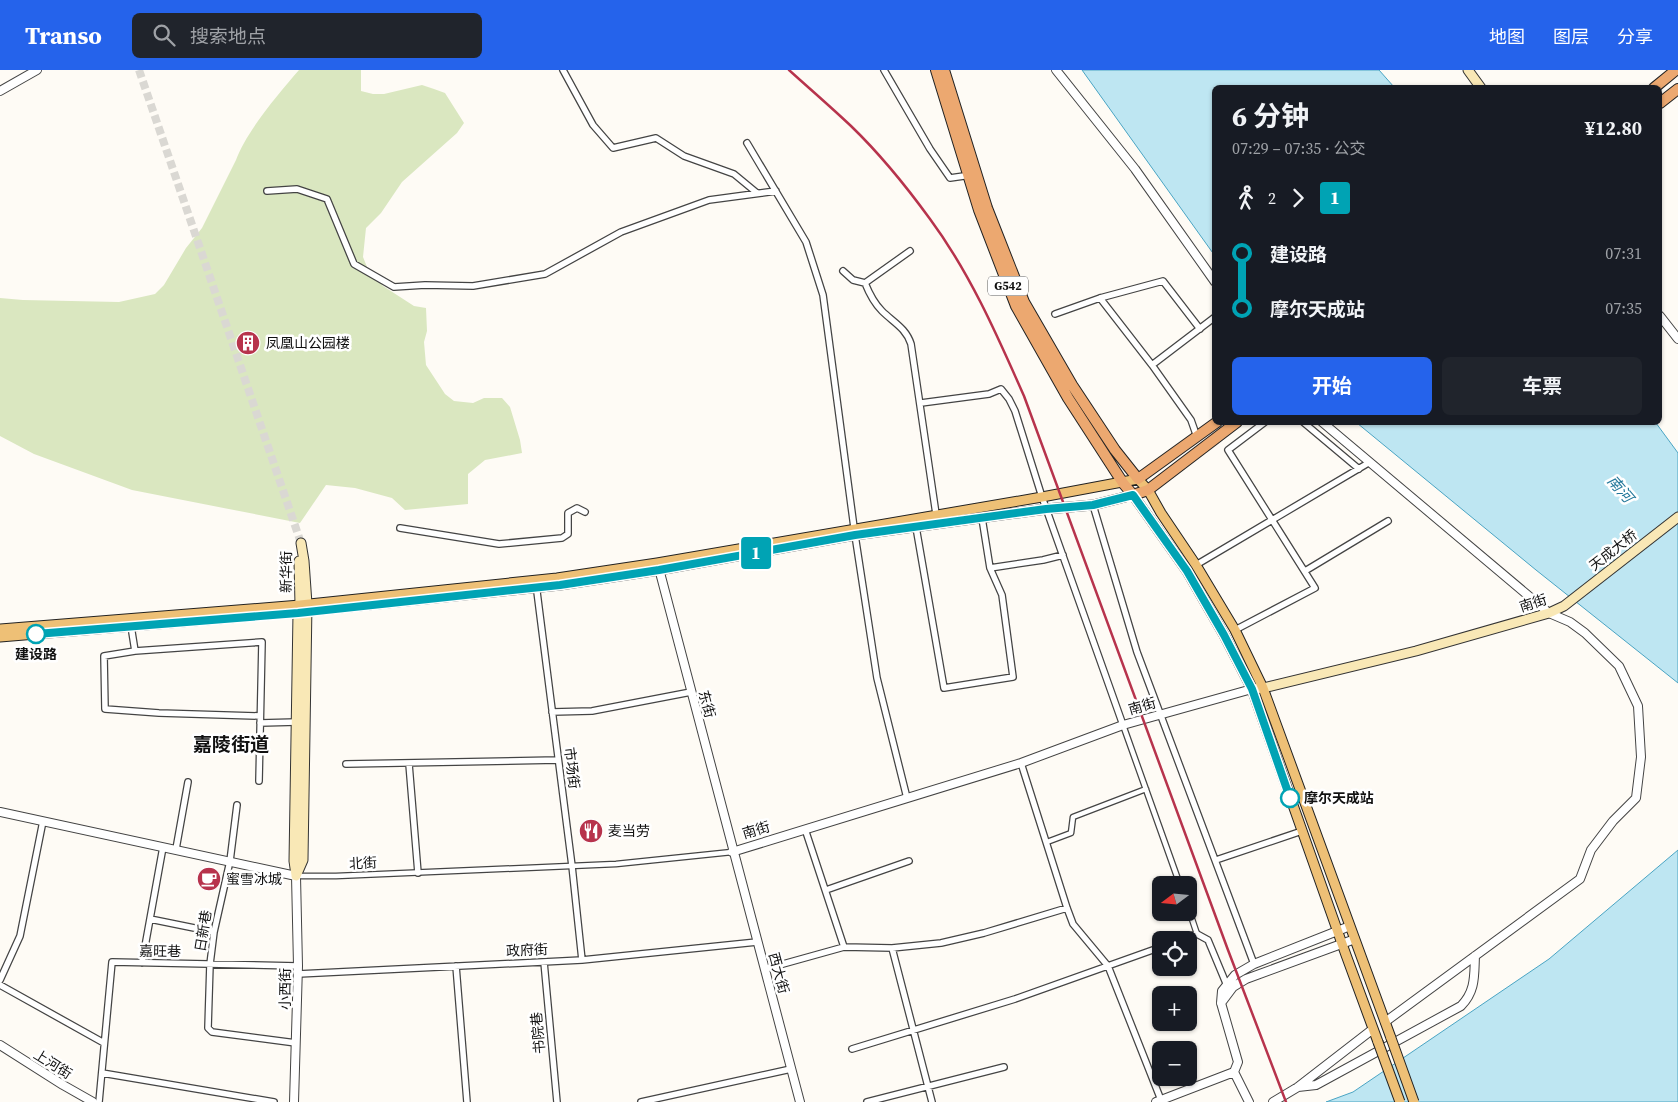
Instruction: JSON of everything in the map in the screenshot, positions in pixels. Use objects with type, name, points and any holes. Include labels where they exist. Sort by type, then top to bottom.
[{"type":"highway","name":"G542","points":[[936,70],[973,174],[1024,302],[1072,385],[1114,450],[1138,479]]},
{"type":"highway","name":"G542","points":[[944,70],[973,174],[979,210],[1016,306],[1068,398],[1123,483],[1133,495]]},
{"type":"highway","points":[[1658,85],[1676,70]]},
{"type":"highway","points":[[1662,101],[1678,89]]},
{"type":"highway","points":[[1138,479],[1213,425]]},
{"type":"highway","points":[[1133,495],[1148,490],[1233,425]]},
{"type":"main road","points":[[1468,70],[1480,85]]},
{"type":"main road","points":[[0,637],[131,626],[536,584],[658,567],[854,532],[936,514],[1138,479],[1148,490],[1235,630],[1263,688],[1414,1102]]},
{"type":"main road","points":[[854,532],[916,527],[1046,509],[1093,505],[1133,495],[1187,571],[1224,635],[1252,689],[1337,931],[1400,1102]]},
{"type":"main road","name":"天成大桥","points":[[1564,606],[1678,516]]},
{"type":"main road","name":"新华街","points":[[301,543],[304,561],[303,860],[296,876],[297,722],[303,608],[298,562],[301,543]]},
{"type":"main road","name":"南街","points":[[1252,689],[1263,688],[1416,650],[1549,613],[1564,606]]},
{"type":"main road","points":[[0,629],[303,608]]},
{"type":"street","points":[[0,91],[37,70]]},
{"type":"street","points":[[564,70],[593,125],[613,148],[656,138],[684,156],[734,174],[757,194]]},
{"type":"street","points":[[884,70],[930,149],[950,178],[973,174]]},
{"type":"street","points":[[1056,70],[1135,169],[1212,278]]},
{"type":"street","points":[[747,143],[806,242],[823,295],[854,532],[877,678],[907,798]]},
{"type":"street","points":[[267,191],[296,189],[327,199],[354,264],[394,286],[473,286],[544,274],[621,232],[709,200],[776,191]]},
{"type":"street","points":[[843,270],[853,280],[865,283],[910,251]]},
{"type":"street","points":[[1055,314],[1100,298],[1163,281],[1200,328]]},
{"type":"street","points":[[865,283],[871,297],[881,310],[902,328],[909,338],[913,350],[936,514]]},
{"type":"street","points":[[1100,298],[1152,365],[1201,435]]},
{"type":"street","points":[[1152,365],[1212,319]]},
{"type":"street","points":[[1662,319],[1678,339]]},
{"type":"street","points":[[920,402],[989,394],[1001,389],[1009,399],[1015,411],[1062,555],[1177,876]]},
{"type":"street","points":[[1235,630],[1316,588],[1228,450],[1261,425]]},
{"type":"street","points":[[1306,425],[1359,469]]},
{"type":"street","points":[[1326,425],[1549,613],[1570,622],[1585,633],[1619,666],[1638,706],[1641,757],[1636,798],[1613,821],[1591,850],[1580,879],[1386,1022]]},
{"type":"street","points":[[1196,565],[1370,462]]},
{"type":"street","points":[[1093,505],[1137,652],[1162,714],[1254,964]]},
{"type":"street","points":[[400,528],[499,544],[562,538],[568,534],[568,513],[577,508],[585,512]]},
{"type":"street","points":[[916,527],[944,688],[1013,677],[1002,596],[990,568],[982,518]]},
{"type":"street","points":[[1305,571],[1388,521]]},
{"type":"street","points":[[990,568],[1043,560],[1062,555]]},
{"type":"street","name":"东街","points":[[658,567],[732,852]]},
{"type":"street","name":"市场街","points":[[536,584],[582,960]]},
{"type":"street","points":[[131,626],[135,651]]},
{"type":"street","points":[[259,781],[262,642],[135,651],[104,656],[104,709],[159,714],[260,716]]},
{"type":"street","name":"南街","points":[[732,852],[1022,764],[1123,726],[1252,689]]},
{"type":"street","points":[[552,712],[592,711],[691,692]]},
{"type":"street","points":[[260,723],[297,722]]},
{"type":"street","points":[[346,764],[558,760]]},
{"type":"street","points":[[409,764],[418,873]]},
{"type":"street","points":[[1022,764],[1073,924],[1108,966],[1160,1101],[1234,1072],[1238,1062],[1221,1003],[1222,991],[1246,979],[1355,939]]},
{"type":"street","points":[[176,849],[188,782]]},
{"type":"street","points":[[1047,842],[1071,833],[1073,817],[1146,789]]},
{"type":"street","name":"日新巷","points":[[237,805],[230,861],[214,932],[210,964],[208,1028],[212,1032],[296,1043]]},
{"type":"street","name":"北街","points":[[0,812],[296,876],[418,873],[616,864],[732,852]]},
{"type":"street","points":[[0,980],[20,936],[43,821]]},
{"type":"street","points":[[805,829],[844,947]]},
{"type":"street","points":[[1216,860],[1302,831]]},
{"type":"street","points":[[142,963],[163,846]]},
{"type":"street","name":"西大街","points":[[732,852],[800,1102]]},
{"type":"street","points":[[826,890],[909,861]]},
{"type":"street","name":"小西街","points":[[294,1102],[298,970],[296,876]]},
{"type":"street","points":[[765,968],[844,947],[892,948],[941,943],[1067,908]]},
{"type":"street","points":[[150,919],[214,932]]},
{"type":"street","points":[[1228,988],[1235,975],[1254,964],[1350,926]]},
{"type":"street","points":[[1197,934],[1208,940],[1228,988]]},
{"type":"street","name":"政府街","points":[[298,970],[456,966],[582,960],[757,942]]},
{"type":"street","points":[[892,948],[932,1102]]},
{"type":"street","points":[[852,1049],[1015,999],[1152,950]]},
{"type":"street","points":[[1298,1087],[1316,1085],[1461,1006],[1469,996],[1474,984],[1475,956]]},
{"type":"street","name":"嘉旺巷","points":[[104,1042],[112,962],[210,964],[298,970]]},
{"type":"street","name":"书院巷","points":[[544,962],[557,1102]]},
{"type":"street","points":[[456,966],[468,1102]]},
{"type":"street","points":[[0,986],[104,1042],[99,1102]]},
{"type":"street","points":[[1273,1102],[1298,1087],[1374,1029]]},
{"type":"street","name":"上河街","points":[[0,1045],[62,1085],[93,1102]]},
{"type":"street","points":[[867,1102],[1004,1067]]},
{"type":"street","points":[[641,1102],[791,1069]]},
{"type":"street","points":[[1234,1072],[1249,1102]]},
{"type":"street","points":[[102,1073],[274,1102]]},
{"type":"green space","points":[[299,70],[361,70],[361,91],[373,94],[384,94],[422,85],[445,93],[464,123],[457,133],[402,182],[381,213],[366,228],[363,257],[367,267],[383,286],[414,306],[426,308],[427,331],[424,342],[426,365],[445,394],[454,401],[473,403],[484,398],[502,398],[510,407],[522,453],[485,460],[468,474],[468,504],[405,510],[392,498],[355,488],[326,485],[300,523],[132,490],[34,454],[0,436],[0,298],[119,302],[155,294],[164,285],[186,248],[202,228],[247,137]]},
{"type":"water","points":[[1082,70],[1379,70],[1392,85],[1212,85],[1212,252]]},
{"type":"water","name":"南河","points":[[1359,425],[1657,425],[1678,453],[1678,683],[1536,570]]},
{"type":"water","points":[[1678,850],[1678,1102],[1326,1102],[1353,1092],[1549,959]]},
{"type":"tunnel","points":[[139,70],[301,543]]},
{"type":"railway","points":[[789,70],[851,126],[902,182],[958,261],[993,327],[1024,396],[1286,1102]]},
{"type":"bus line","name":"1","points":[[36,634],[298,613],[560,585],[659,570],[855,535],[1046,509],[1093,505],[1133,495],[1187,571],[1224,635],[1252,689],[1290,798]]},
{"type":"place","name":"凤凰山公园楼","points":[[248,343]]},
{"type":"place","name":"建设路","points":[[36,634]]},
{"type":"place","name":"摩尔天成站","points":[[1290,798]]},
{"type":"place","name":"麦当劳","points":[[591,831]]},
{"type":"place","name":"蜜雪冰城","points":[[209,879]]},
{"type":"district","name":"嘉陵街道","points":[[231,744]]}]
